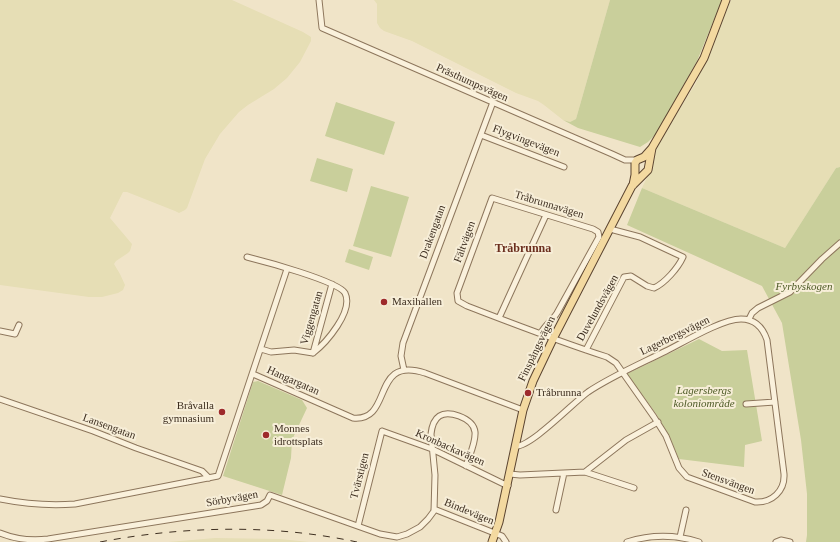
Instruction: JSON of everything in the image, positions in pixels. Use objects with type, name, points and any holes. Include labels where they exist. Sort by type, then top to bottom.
[{"type":"main road","name":"Finspångsvägen","points":[[495,542],[523,410],[533,381],[632,186],[637,164],[652,148],[704,58],[726,0]]},
{"type":"main road","name":"Finspångsvägen","points":[[632,186],[648,170],[652,148]]},
{"type":"main road","points":[[644,174],[640,174],[637,164],[645,160],[649,164]]},
{"type":"main road","name":"Finspångsvägen","points":[[492,542],[496,534]]},
{"type":"street","name":"Prästhumpsvägen","points":[[319,0],[322,28],[637,164]]},
{"type":"street","name":"Drakengatan","points":[[404,370],[401,356],[403,343],[493,102]]},
{"type":"street","name":"Flygvingevägen","points":[[481,135],[564,166]]},
{"type":"street","name":"Tråbrunnavägen","points":[[492,198],[593,229],[598,232],[599,237],[557,313],[552,321],[544,327],[541,333]]},
{"type":"street","name":"Fältvägen","points":[[457,293],[492,198]]},
{"type":"street","points":[[499,318],[546,215]]},
{"type":"street","name":"Duvelundsvägen","points":[[586,350],[624,277],[630,276],[647,286],[654,288],[675,269],[683,257],[640,237],[610,229]]},
{"type":"street","points":[[748,319],[754,311],[790,292],[840,243]]},
{"type":"street","points":[[247,258],[332,284],[338,287],[345,294],[347,300],[344,314],[338,327],[313,353]]},
{"type":"street","points":[[253,374],[287,269]]},
{"type":"street","name":"Viggengatan","points":[[261,349],[271,352],[294,350],[313,353],[332,284]]},
{"type":"street","name":"Stensvängen","points":[[457,293],[458,301],[462,303],[553,339],[611,358],[658,422],[666,436],[679,468],[687,477],[747,500],[763,502],[771,499],[778,493],[782,486],[784,477],[765,334],[757,323],[748,319]]},
{"type":"street","name":"Lagerbergsvägen","points":[[515,446],[523,446],[550,425],[584,395],[596,387],[713,327],[735,320],[748,319]]},
{"type":"street","points":[[0,331],[15,334],[19,325]]},
{"type":"street","name":"Hangargatan","points":[[209,478],[218,476],[253,374],[348,416],[359,418],[370,415],[375,410],[387,382],[393,376],[404,370]]},
{"type":"street","points":[[404,370],[420,371],[523,410]]},
{"type":"street","name":"Lansengatan","points":[[0,399],[202,471],[209,478]]},
{"type":"street","points":[[746,404],[775,402]]},
{"type":"street","points":[[434,509],[435,475],[432,449],[432,428],[435,420],[446,413],[466,419],[473,426],[475,436],[466,466]]},
{"type":"street","points":[[585,472],[626,440],[658,422]]},
{"type":"street","name":"Kronbackavägen","points":[[382,431],[432,449],[508,486]]},
{"type":"street","name":"Tvärstigen","points":[[358,526],[382,431]]},
{"type":"street","points":[[510,474],[520,475],[585,472],[634,488]]},
{"type":"street","points":[[556,510],[564,473]]},
{"type":"street","points":[[0,499],[27,504],[53,506],[74,504],[209,478]]},
{"type":"street","name":"Sörbyvägen","points":[[0,533],[24,539],[48,539],[261,505],[268,501],[270,495],[386,536],[402,536],[420,527],[428,519],[434,509]]},
{"type":"street","name":"Bindevägen","points":[[434,509],[504,537],[506,542]]},
{"type":"street","points":[[680,537],[686,510]]},
{"type":"street","points":[[627,542],[654,536],[680,537],[699,542]]},
{"type":"street","points":[[776,542],[781,540],[790,542]]},
{"type":"shaded area","points":[[0,0],[232,0],[311,37],[311,41],[300,62],[287,78],[274,89],[239,112],[220,134],[205,159],[185,210],[179,213],[127,192],[123,192],[110,218],[132,244],[130,251],[114,264],[125,285],[123,290],[118,293],[102,297],[89,297],[0,285]]},
{"type":"shaded area","points":[[374,0],[610,0],[576,119],[570,122],[563,120],[538,101],[516,93],[412,41],[384,31],[377,23],[377,4]]},
{"type":"shaded area","points":[[731,0],[840,0],[840,167],[836,168],[785,248],[642,188],[653,165],[657,145],[696,83]]},
{"type":"shaded area","points":[[215,538],[280,539],[309,542],[168,542]]},
{"type":"green space","points":[[610,0],[722,0],[697,61],[656,134],[640,147],[578,128],[563,120],[570,122],[576,119]]},
{"type":"green space","points":[[336,102],[395,122],[384,155],[325,136]]},
{"type":"green space","points":[[317,158],[353,169],[347,192],[310,181]]},
{"type":"green space","name":"Fyrbyskogen","points":[[840,167],[840,542],[806,542],[807,494],[801,440],[782,323],[762,286],[627,225],[642,188],[785,248],[836,168]]},
{"type":"green space","points":[[371,186],[409,197],[391,257],[353,246]]},
{"type":"green space","points":[[349,249],[373,257],[369,270],[345,262]]},
{"type":"green space","name":"Lagersbergs koloniområde","points":[[699,339],[722,351],[747,350],[762,441],[745,445],[744,467],[679,459],[669,436],[657,415],[627,374]]},
{"type":"green space","name":"Monnes idrottsplats","points":[[258,381],[302,400],[307,408],[292,440],[291,458],[282,495],[223,476],[253,382]]},
{"type":"railway","points":[[100,542],[164,533],[228,529],[293,532],[357,542]]},
{"type":"place","name":"Maxihallen","points":[[384,302]]},
{"type":"place","name":"Tråbrunna","points":[[528,393]]},
{"type":"place","name":"Bråvalla gymnasium","points":[[222,412]]},
{"type":"place","name":"Monnes idrottsplats","points":[[266,435]]},
{"type":"district","name":"Tråbrunna","points":[[523,249]]}]
